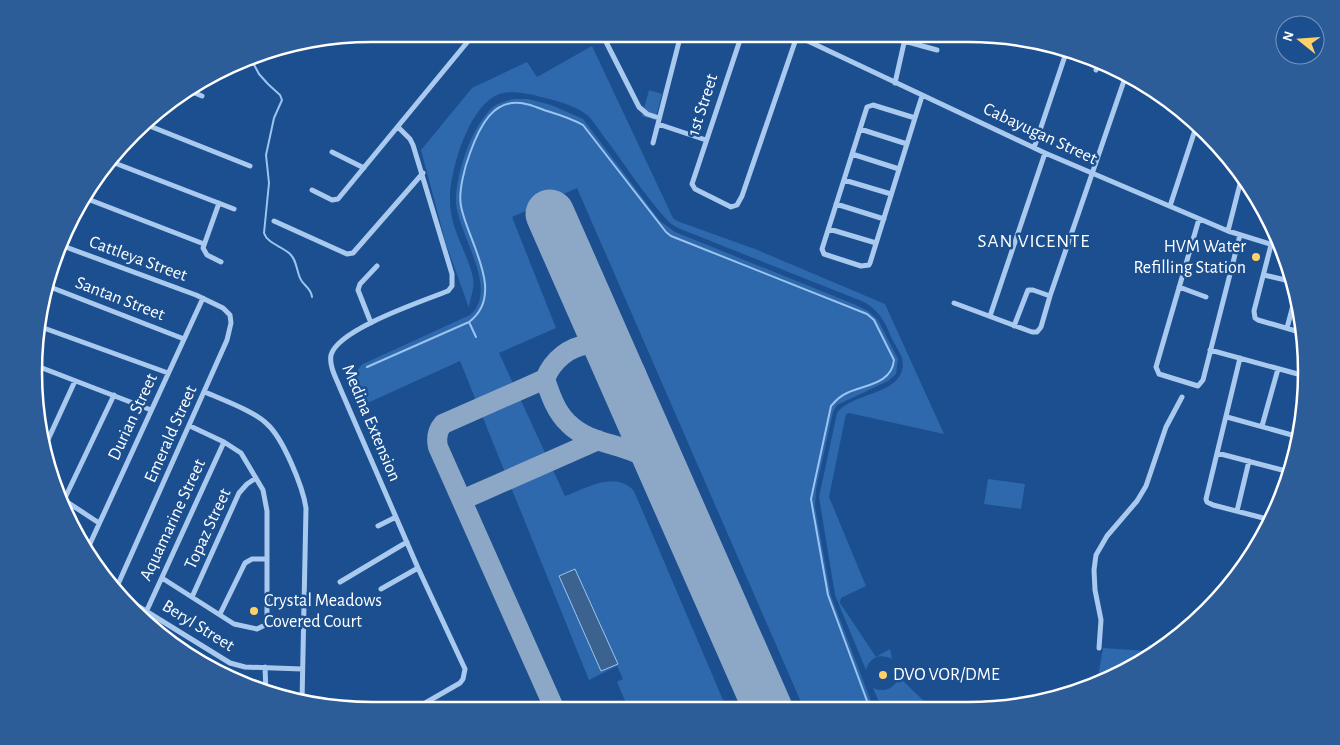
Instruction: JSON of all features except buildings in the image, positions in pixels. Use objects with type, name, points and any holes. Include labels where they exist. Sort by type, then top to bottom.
[{"type":"street","points":[[312,190],[335,200],[364,168],[467,42]]},
{"type":"street","points":[[606,42],[639,107],[659,121],[706,140]]},
{"type":"street","points":[[653,143],[680,42]]},
{"type":"street","name":"1st Street","points":[[739,42],[692,186],[728,206],[734,206],[740,202],[793,42]]},
{"type":"street","name":"Cabayugan Street","points":[[810,42],[1092,174],[1240,235],[1271,245]]},
{"type":"street","points":[[895,83],[904,42]]},
{"type":"street","points":[[917,42],[937,50]]},
{"type":"street","points":[[1034,148],[1065,57]]},
{"type":"street","points":[[954,303],[1032,332],[1037,332],[1041,327],[1124,82]]},
{"type":"street","points":[[196,94],[202,96]]},
{"type":"street","points":[[915,118],[871,105],[867,107],[822,250],[825,255],[866,267],[870,263],[922,96]]},
{"type":"street","points":[[152,127],[250,166]]},
{"type":"street","name":"Medina Extension","points":[[398,127],[414,145],[443,249],[452,274],[452,286],[448,291],[371,323],[338,343],[334,348],[330,361],[418,568],[465,669],[463,679],[460,682],[426,702]]},
{"type":"street","points":[[860,129],[907,144]]},
{"type":"street","points":[[1170,206],[1194,133]]},
{"type":"street","points":[[332,152],[364,168]]},
{"type":"street","points":[[990,316],[1045,153]]},
{"type":"street","points":[[852,154],[899,169]]},
{"type":"street","points":[[117,164],[234,209]]},
{"type":"street","points":[[274,221],[347,254],[353,254],[423,173]]},
{"type":"street","points":[[844,180],[891,194]]},
{"type":"street","points":[[1228,230],[1239,186]]},
{"type":"street","points":[[91,200],[204,244]]},
{"type":"street","points":[[219,203],[204,244],[204,252],[222,262]]},
{"type":"street","points":[[836,204],[884,219]]},
{"type":"street","points":[[1199,218],[1156,371],[1158,374],[1198,386],[1203,380],[1240,235]]},
{"type":"street","points":[[829,229],[876,243]]},
{"type":"street","points":[[1272,246],[1254,311],[1255,318],[1295,331]]},
{"type":"street","name":"Cattleya Street","points":[[67,248],[203,298]]},
{"type":"street","points":[[371,323],[358,290],[360,284],[378,266]]},
{"type":"street","points":[[1264,274],[1284,279]]},
{"type":"street","name":"Santan Street","points":[[54,288],[184,339]]},
{"type":"street","points":[[1179,288],[1206,297]]},
{"type":"street","points":[[1014,326],[1028,290],[1050,296]]},
{"type":"street","name":"Durian Street","points":[[90,543],[203,298]]},
{"type":"street","name":"Emerald Street","points":[[119,583],[227,340],[231,323],[230,315],[227,311],[203,298]]},
{"type":"street","points":[[1287,328],[1292,311]]},
{"type":"street","points":[[45,328],[168,373]]},
{"type":"street","points":[[1210,350],[1298,374]]},
{"type":"street","points":[[1240,358],[1206,502],[1263,518]]},
{"type":"street","points":[[42,368],[151,410]]},
{"type":"street","points":[[1262,426],[1278,369]]},
{"type":"street","points":[[49,437],[74,380]]},
{"type":"street","points":[[205,392],[262,420],[271,427],[295,472],[304,494],[306,508],[302,695]]},
{"type":"street","points":[[66,495],[114,396]]},
{"type":"street","points":[[1099,648],[1101,620],[1095,590],[1094,570],[1096,555],[1107,536],[1137,500],[1146,486],[1166,427],[1182,397]]},
{"type":"street","points":[[1227,417],[1291,435]]},
{"type":"street","points":[[162,578],[234,624],[257,629],[265,626],[267,614],[267,511],[263,490],[241,452],[190,426]]},
{"type":"street","name":"Aquamarine Street","points":[[147,610],[224,442]]},
{"type":"street","points":[[1218,453],[1283,470]]},
{"type":"street","points":[[1237,512],[1249,461]]},
{"type":"street","name":"Topaz Street","points":[[192,597],[239,493],[256,478]]},
{"type":"street","points":[[70,504],[99,523]]},
{"type":"street","points":[[378,526],[396,517]]},
{"type":"street","points":[[340,582],[407,542]]},
{"type":"street","points":[[220,614],[245,563],[252,559],[267,559]]},
{"type":"street","points":[[381,589],[418,568]]},
{"type":"street","name":"Beryl Street","points":[[137,604],[230,664],[245,667],[302,669]]},
{"type":"street","points":[[265,667],[266,685]]},
{"type":"shaded area","points":[[592,46],[673,218],[755,249],[885,304],[944,434],[849,413],[846,414],[829,497],[866,586],[841,598],[840,603],[876,657],[870,662],[866,670],[835,595],[819,497],[837,413],[855,400],[889,386],[897,379],[902,370],[902,358],[885,324],[879,314],[864,302],[678,228],[670,223],[653,204],[587,115],[561,102],[515,92],[497,95],[477,113],[462,143],[453,175],[450,202],[451,212],[473,278],[469,308],[446,244],[421,150],[472,88],[527,62],[537,77]]},
{"type":"shaded area","points":[[649,90],[662,94],[655,120],[642,116]]},
{"type":"shaded area","points":[[528,99],[551,105],[583,119],[660,221],[675,232],[856,305],[868,311],[878,320],[898,359],[896,374],[888,381],[837,405],[833,412],[816,489],[815,507],[831,596],[871,702],[801,702],[577,188],[512,217],[556,328],[499,353],[565,496],[591,485],[610,481],[626,485],[634,491],[724,702],[626,702],[617,682],[623,679],[617,666],[589,680],[460,361],[363,405],[355,388],[354,379],[358,369],[363,364],[470,315],[478,304],[481,291],[479,277],[458,216],[456,192],[461,166],[477,127],[492,108],[504,101]]},
{"type":"shaded area","points":[[988,479],[1025,484],[1021,509],[984,504]]},
{"type":"shaded area","points":[[575,569],[618,664],[601,671],[559,576]]},
{"type":"shaded area","points":[[1103,648],[1144,651],[1098,675]]},
{"type":"shaded area","points":[[890,649],[892,659],[883,656],[876,657]]},
{"type":"shaded area","points":[[899,677],[925,702],[879,702],[873,688],[885,690],[897,681]]},
{"type":"waterway","points":[[254,65],[259,74],[280,95],[282,100],[274,118],[266,155],[269,183],[264,233],[268,239],[292,256],[300,278],[310,291],[312,297]]},
{"type":"waterway","points":[[367,367],[469,322],[480,310],[485,297],[485,282],[482,266],[461,206],[461,187],[468,158],[483,124],[496,109],[514,103],[530,105],[569,118],[583,125],[671,236],[867,314],[874,320],[894,360],[892,368],[883,379],[845,394],[838,398],[831,406],[811,499],[828,595],[867,702]]},
{"type":"waterway","points":[[469,322],[476,337]]},
{"type":"taxiway","points":[[641,420],[639,389],[635,371],[625,358],[614,349],[601,345],[575,348],[563,355],[553,365],[545,379],[551,397],[560,414],[576,430],[645,457],[658,468],[668,482]]},
{"type":"taxiway","points":[[545,379],[443,424],[438,432],[437,441],[551,702]]},
{"type":"taxiway","points":[[462,500],[598,440]]},
{"type":"runway","points":[[550,214],[765,702]]},
{"type":"place","name":"HVM Water Refilling Station","points":[[1256,257]]},
{"type":"place","name":"Crystal Meadows Covered Court","points":[[254,611]]},
{"type":"place","name":"DVO VOR/DME","points":[[883,675]]},
{"type":"district","name":"SAN VICENTE","points":[[1034,241]]}]
